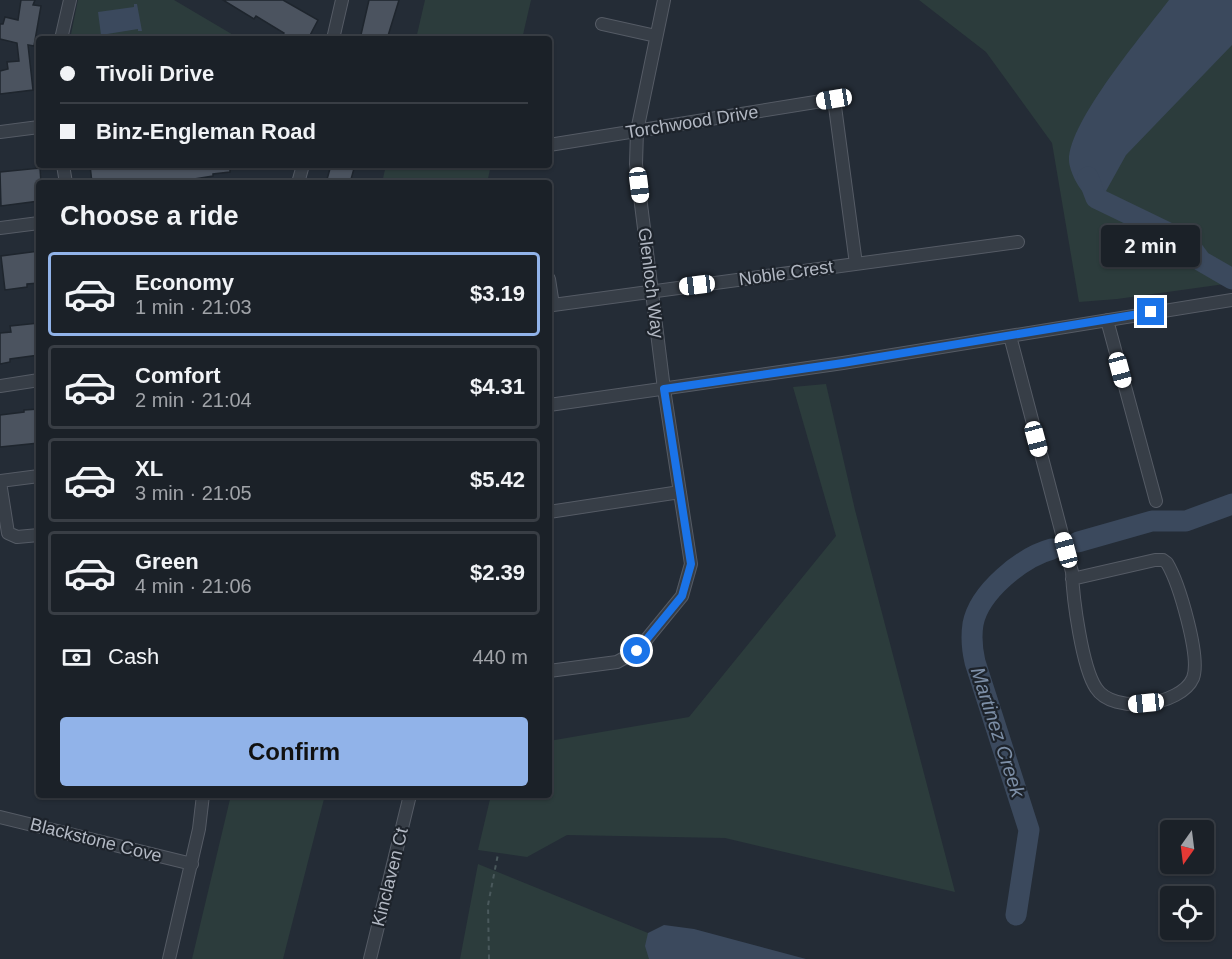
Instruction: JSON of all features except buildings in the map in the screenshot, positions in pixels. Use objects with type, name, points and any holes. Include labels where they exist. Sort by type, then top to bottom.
[{"type":"street","points":[[62,36],[70,0]]},
{"type":"street","name":"Glenloch Way","points":[[552,671],[616,662],[637,651],[682,596],[691,564],[664,389],[636,164],[637,131],[664,0]]},
{"type":"street","points":[[333,36],[339,1]]},
{"type":"street","points":[[602,24],[656,36]]},
{"type":"street","name":"Torchwood Drive","points":[[552,145],[834,99],[856,264]]},
{"type":"street","points":[[0,132],[36,127]]},
{"type":"street","points":[[0,228],[36,223]]},
{"type":"street","name":"Noble Crest","points":[[552,298],[553,304],[1018,242]]},
{"type":"street","points":[[552,405],[843,363],[1232,300]]},
{"type":"street","points":[[1107,320],[1156,501]]},
{"type":"street","points":[[1010,336],[1072,579],[1073,596],[1090,675],[1097,690],[1116,703],[1131,705],[1164,699],[1186,688],[1192,680],[1195,669],[1193,643],[1167,563],[1163,560],[1155,560],[1072,579]]},
{"type":"street","points":[[0,386],[36,380]]},
{"type":"street","points":[[36,476],[0,482],[8,533],[17,537],[36,534]]},
{"type":"street","points":[[552,512],[680,492]]},
{"type":"street","points":[[169,959],[200,829],[203,798]]},
{"type":"street","name":"Kinclaven Ct","points":[[370,959],[409,798]]},
{"type":"street","name":"Blackstone Cove","points":[[0,817],[192,864]]},
{"type":"path","points":[[489,959],[488,905],[498,854]]},
{"type":"shaded area","points":[[78,0],[174,0],[235,36],[71,36]]},
{"type":"shaded area","points":[[425,0],[531,0],[523,36],[417,36]]},
{"type":"shaded area","points":[[919,0],[1232,0],[1232,283],[1079,302],[1052,143],[986,52]]},
{"type":"shaded area","points":[[385,168],[490,168],[488,180],[383,180]]},
{"type":"shaded area","points":[[826,384],[855,510],[955,892],[725,838],[567,835],[527,857],[478,850],[490,798],[552,798],[552,740],[689,717],[836,536],[793,387]]},
{"type":"shaded area","points":[[230,798],[324,798],[283,959],[192,959]]},
{"type":"shaded area","points":[[478,864],[648,933],[655,959],[460,959]]},
{"type":"water","points":[[1169,0],[1232,0],[1232,45],[1126,155],[1101,200],[1090,197],[1078,185],[1071,169],[1069,160],[1072,143],[1094,101]]},
{"type":"water","points":[[134,4],[137,4],[142,31],[138,29],[101,35],[98,12],[134,7]]},
{"type":"water","points":[[664,925],[694,929],[806,959],[649,959],[645,946],[648,933]]},
{"type":"waterway","name":"Martinez Creek","points":[[1088,177],[1096,198],[1187,242],[1201,261],[1232,279]]},
{"type":"waterway","name":"Martinez Creek","points":[[1078,542],[1152,521],[1186,521],[1232,504]]},
{"type":"waterway","name":"Martinez Creek","points":[[1016,915],[1029,830],[975,662],[972,629],[977,612],[993,588],[1015,568],[1040,553],[1052,549]]},
{"type":"route","points":[[637,651],[682,596],[691,564],[664,389],[843,363],[1151,312]]}]
